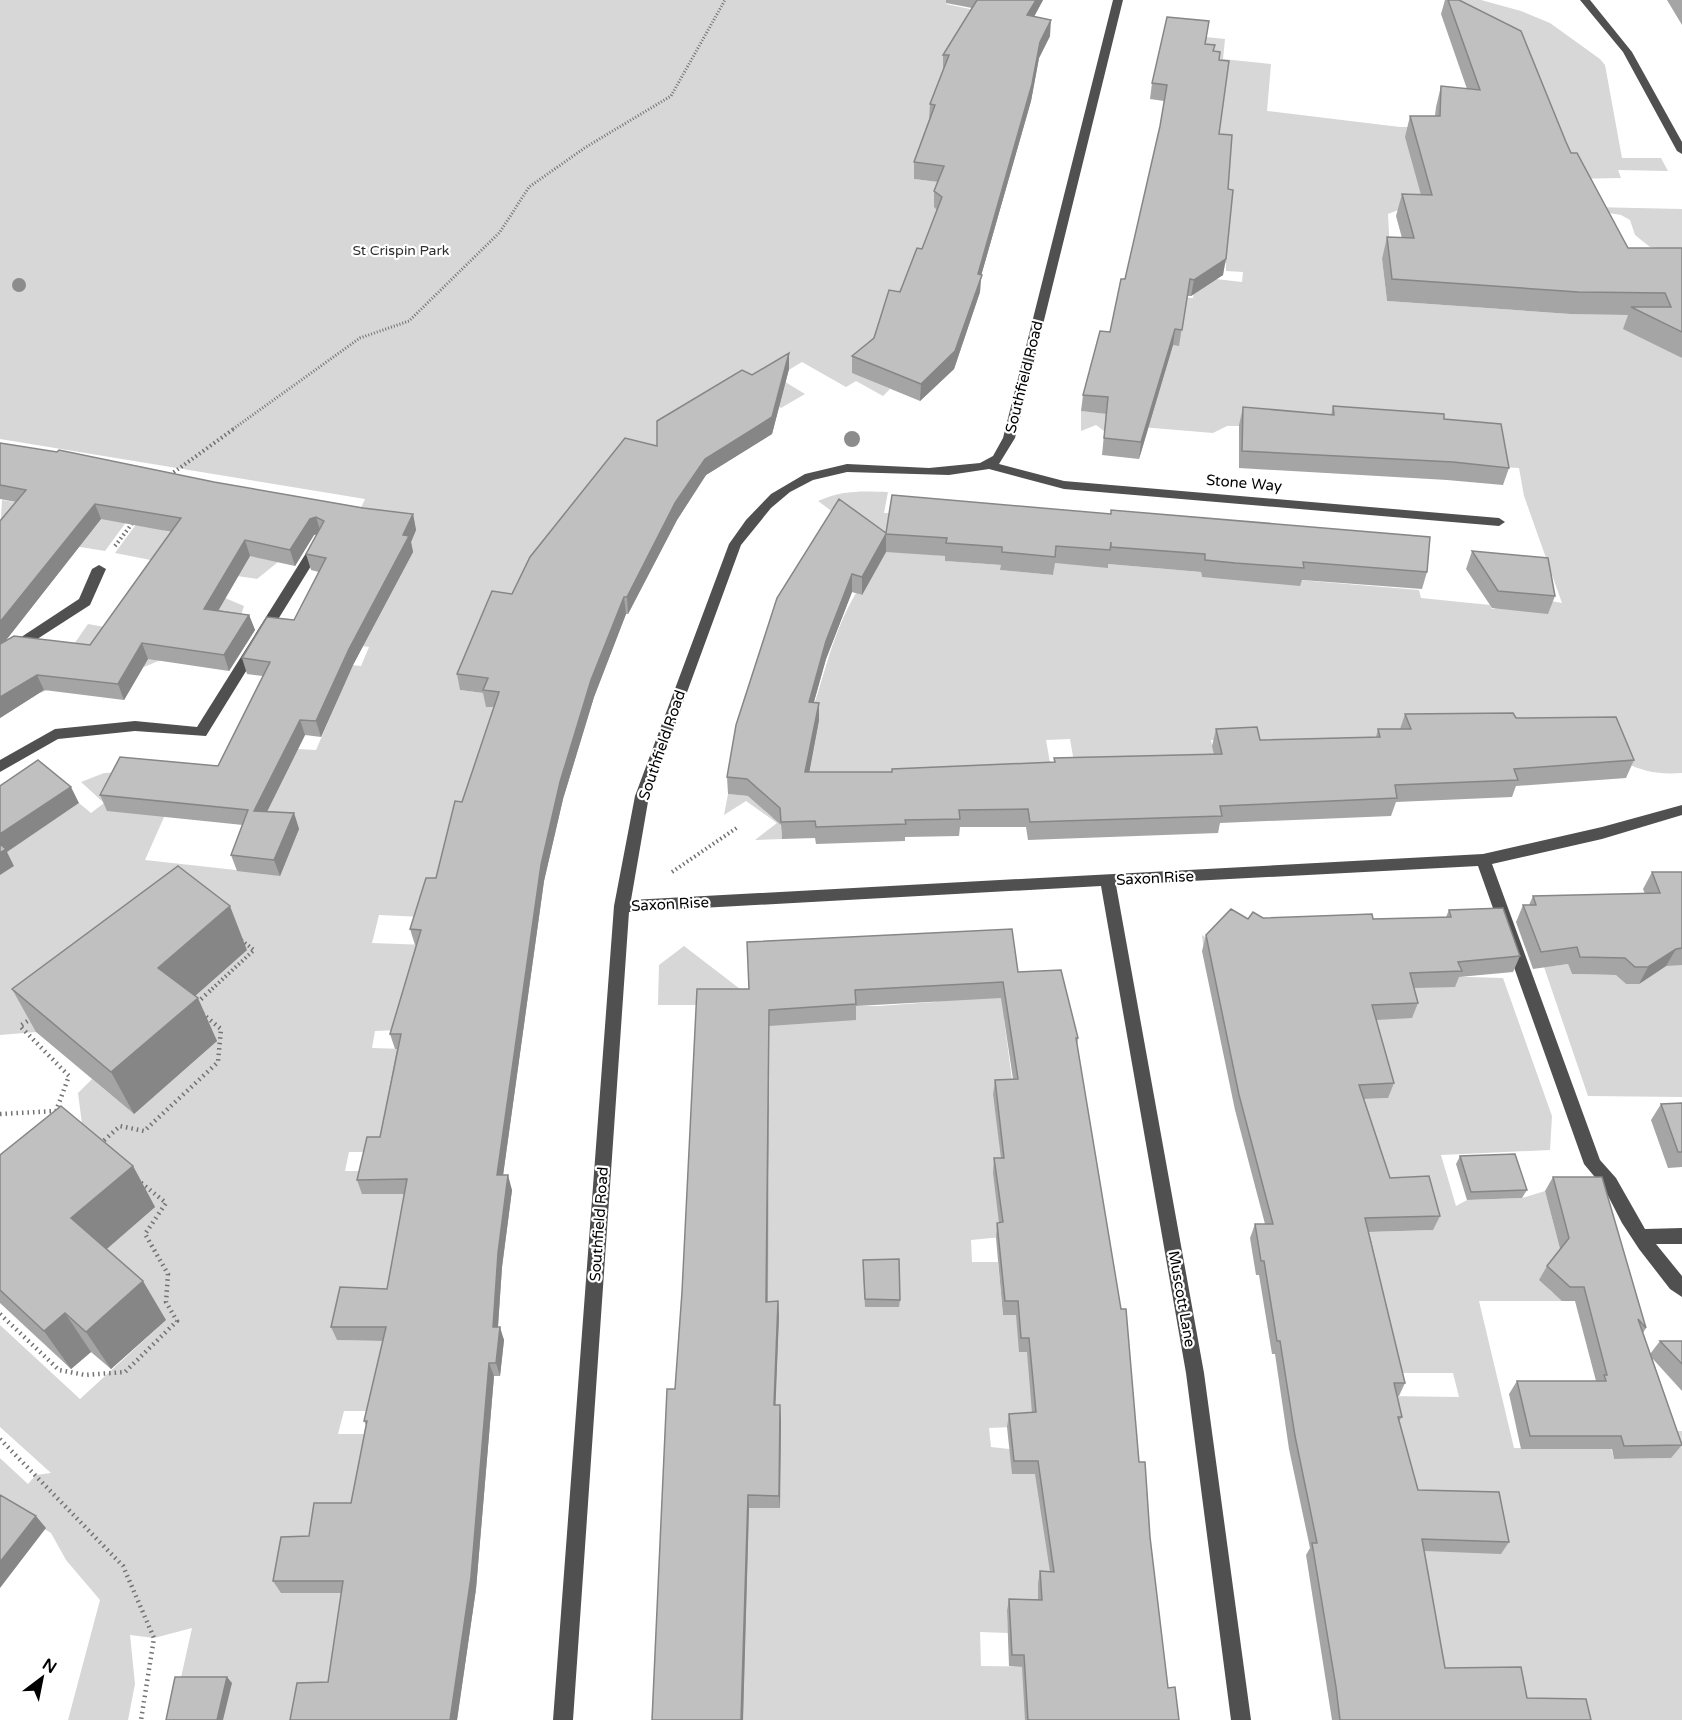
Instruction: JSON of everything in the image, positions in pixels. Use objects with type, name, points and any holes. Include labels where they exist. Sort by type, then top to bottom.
[{"type":"street","name":"Southfield Road","points":[[563,1720],[622,906],[642,796],[735,544],[756,512],[784,490],[801,481],[840,469],[952,472],[989,465],[1002,453],[1009,438],[1118,0]]},
{"type":"street","points":[[1584,0],[1600,14],[1628,50],[1680,144]]},
{"type":"street","name":"Stone Way","points":[[989,465],[1064,485],[1499,522]]},
{"type":"street","points":[[0,766],[55,734],[135,726],[201,732],[321,539]]},
{"type":"street","points":[[0,657],[85,602],[99,569]]},
{"type":"street","name":"Saxon Rise","points":[[622,906],[1483,860],[1602,833],[1682,810]]},
{"type":"street","points":[[1483,860],[1593,1164],[1607,1177],[1621,1198],[1629,1219],[1682,1289]]},
{"type":"street","name":"Muscott Lane","points":[[1108,881],[1195,1373],[1241,1720]]},
{"type":"street","points":[[1642,1237],[1682,1236]]},
{"type":"path","points":[[175,482],[164,480],[360,338],[409,321],[501,232],[529,187],[586,147],[671,96],[725,0]]},
{"type":"path","points":[[99,569],[139,515]]},
{"type":"path","points":[[672,872],[738,827]]},
{"type":"path","points":[[194,1006],[254,950],[235,935]]},
{"type":"path","points":[[102,1151],[96,1148],[120,1126],[144,1131],[218,1062],[220,1029],[188,1002]]},
{"type":"path","points":[[39,1012],[20,1026],[69,1077],[56,1111]]},
{"type":"path","points":[[0,1114],[56,1111],[63,1118]]},
{"type":"path","points":[[0,1314],[59,1370],[85,1375],[124,1372],[177,1321],[166,1302],[168,1274],[145,1234],[166,1203],[133,1176]]},
{"type":"path","points":[[0,1439],[123,1566],[154,1638],[141,1720]]},
{"type":"green space","name":"St Crispin Park","points":[[0,0],[948,0],[946,4],[984,12],[943,71],[914,179],[954,184],[959,214],[863,377],[890,389],[883,396],[856,381],[846,387],[802,362],[777,377],[805,394],[781,408],[742,386],[682,456],[460,690],[491,694],[530,711],[423,917],[379,915],[372,943],[427,945],[400,1030],[375,1031],[372,1048],[405,1049],[395,1152],[349,1152],[345,1171],[368,1171],[363,1194],[405,1194],[395,1303],[338,1340],[391,1341],[407,1411],[344,1411],[338,1434],[373,1434],[387,1460],[281,1592],[358,1593],[335,1692],[300,1720],[223,1720],[180,1682],[192,1628],[154,1638],[130,1635],[135,1684],[128,1720],[68,1720],[100,1600],[66,1560],[51,1533],[0,1502],[0,1458],[28,1484],[36,1475],[51,1473],[0,1427],[0,1325],[80,1399],[166,1320],[73,1237],[82,1124],[78,1093],[92,1079],[134,1114],[216,1042],[36,1032],[0,1035],[0,875],[2,855],[79,803],[91,813],[104,803],[81,782],[104,773],[126,772],[165,815],[145,860],[280,875],[254,826],[298,749],[316,750],[339,696],[333,663],[361,666],[369,647],[336,642],[354,523],[365,499],[0,439]]},
{"type":"green space","points":[[1451,0],[1481,0],[1521,11],[1550,23],[1600,59],[1605,65],[1622,158],[1661,158],[1668,171],[1618,170],[1621,178],[1572,179],[1500,205],[1682,209],[1682,251],[1650,247],[1635,235],[1630,220],[1621,215],[1603,212],[1401,209],[1388,214],[1390,252],[1382,259],[1387,301],[1570,314],[1668,315],[1682,329],[1675,354],[1682,358],[1682,773],[1649,771],[1618,759],[1405,746],[1211,740],[1218,771],[1076,774],[1070,739],[1046,740],[1053,780],[765,811],[773,818],[780,818],[782,839],[755,840],[777,823],[746,801],[724,815],[728,794],[766,798],[806,727],[835,639],[848,608],[856,593],[861,595],[864,535],[818,501],[835,495],[888,492],[884,513],[892,513],[913,553],[946,556],[946,561],[1001,565],[1001,570],[1053,575],[1054,563],[1108,564],[1201,572],[1202,577],[1299,580],[1419,590],[1421,598],[1490,605],[1492,609],[1546,600],[1562,603],[1524,496],[1519,468],[1500,467],[1257,426],[1227,426],[1213,433],[1129,426],[1104,431],[1096,425],[1081,431],[1081,411],[1115,415],[1182,297],[1193,298],[1194,287],[1216,279],[1242,282],[1243,272],[1226,271],[1226,263],[1188,260],[1200,148],[1206,37],[1225,39],[1223,59],[1271,64],[1267,111],[1400,127],[1426,127],[1532,151]]},
{"type":"green space","points":[[2,500],[127,521],[105,551],[0,534]]},
{"type":"green space","points":[[137,523],[278,562],[257,579],[202,571],[225,598],[244,606],[237,628],[144,667],[69,657],[48,690],[40,693],[88,624],[121,630],[166,563],[115,553]]},
{"type":"green space","points":[[1202,935],[1211,941],[1400,975],[1503,978],[1552,1116],[1550,1150],[1441,1155],[1456,1206],[1467,1200],[1522,1198],[1545,1191],[1565,1269],[1545,1285],[1553,1293],[1565,1294],[1566,1301],[1479,1301],[1514,1448],[1580,1449],[1603,1417],[1614,1459],[1671,1458],[1662,1431],[1682,1431],[1682,1720],[1579,1720],[1437,1678],[1406,1555],[1426,1551],[1417,1502],[1387,1396],[1459,1397],[1453,1373],[1394,1373],[1361,1236],[1371,1232],[1433,1230],[1363,1193],[1339,1100],[1388,1098],[1379,1067],[1206,970]]},
{"type":"green space","points":[[684,946],[744,992],[749,988],[855,1006],[934,1002],[1015,980],[1004,1019],[1014,1095],[993,1096],[996,1115],[1018,1115],[1002,1237],[971,1240],[972,1262],[998,1262],[1003,1315],[1042,1315],[1019,1352],[1050,1352],[1033,1426],[989,1428],[991,1447],[1009,1449],[1049,1474],[1064,1542],[1039,1612],[1007,1611],[1008,1633],[980,1632],[981,1666],[1045,1667],[1025,1720],[743,1720],[749,1508],[780,1508],[781,1419],[754,1419],[769,1123],[766,1015],[699,1005],[658,1005],[659,965]]},
{"type":"green space","points":[[1682,953],[1682,1097],[1588,1096],[1544,967],[1568,964],[1572,974],[1610,975],[1609,967],[1626,984],[1639,984]]},
{"type":"building","points":[[977,0],[1036,0],[1027,15],[1051,20],[1040,42],[1032,84],[978,274],[982,275],[955,351],[921,384],[852,356],[874,338],[889,290],[900,292],[917,248],[922,249],[942,197],[934,191],[944,166],[914,162],[935,105],[930,104],[949,55],[943,55]]},
{"type":"building","points":[[1448,0],[1459,0],[1521,31],[1571,153],[1577,153],[1628,248],[1682,248],[1682,332],[1631,307],[1671,307],[1665,293],[1578,292],[1392,279],[1387,237],[1414,238],[1402,194],[1432,195],[1410,116],[1440,116],[1441,86],[1480,90]]},
{"type":"building","points":[[1167,17],[1209,21],[1205,44],[1215,45],[1213,51],[1220,52],[1219,60],[1229,61],[1219,134],[1232,135],[1228,189],[1233,190],[1226,259],[1194,280],[1190,279],[1182,330],[1175,329],[1141,442],[1104,438],[1108,397],[1083,395],[1100,331],[1110,332],[1121,279],[1125,279],[1160,126],[1167,85],[1152,83]]},
{"type":"building","points":[[789,353],[772,417],[705,459],[675,503],[627,597],[624,597],[591,680],[560,782],[541,865],[497,1175],[508,1175],[498,1253],[493,1327],[500,1327],[496,1363],[489,1363],[471,1577],[450,1720],[290,1720],[297,1683],[328,1682],[343,1581],[273,1581],[281,1537],[309,1536],[314,1503],[351,1503],[367,1421],[364,1421],[386,1327],[331,1327],[340,1287],[387,1289],[407,1179],[357,1180],[367,1137],[380,1137],[401,1034],[390,1034],[421,930],[410,929],[426,878],[436,878],[455,801],[462,802],[499,692],[483,690],[488,678],[457,674],[492,591],[512,594],[530,557],[625,438],[657,446],[657,421],[742,370],[752,375]]},
{"type":"building","points":[[1333,406],[1444,414],[1444,419],[1501,424],[1509,468],[1453,462],[1242,451],[1243,407],[1334,415]]},
{"type":"building","points":[[0,443],[57,452],[59,450],[214,482],[363,508],[413,514],[403,535],[409,536],[349,649],[316,721],[300,720],[254,811],[294,813],[274,860],[231,855],[248,810],[100,795],[120,757],[218,766],[270,662],[242,658],[267,617],[294,620],[326,558],[306,554],[324,521],[316,517],[310,519],[290,550],[245,540],[204,609],[249,615],[224,655],[142,643],[118,684],[37,675],[0,697],[0,644],[14,636],[90,645],[181,518],[95,504],[0,622],[0,521],[26,490],[0,485]]},
{"type":"building","points":[[892,495],[1111,514],[1111,510],[1430,537],[1427,572],[1303,562],[1304,568],[1235,563],[1205,560],[1205,554],[1111,547],[1111,542],[1110,550],[1056,546],[1055,557],[1002,552],[1002,547],[946,543],[947,538],[886,534],[862,577],[852,574],[826,641],[809,702],[819,703],[805,772],[892,772],[892,769],[1055,762],[1054,758],[1222,754],[1216,729],[1257,727],[1260,740],[1380,737],[1378,729],[1411,729],[1405,714],[1513,713],[1516,718],[1616,717],[1634,760],[1514,769],[1518,780],[1395,785],[1397,798],[1220,806],[1222,816],[1030,822],[1028,809],[959,810],[960,819],[905,820],[906,824],[816,827],[815,821],[781,822],[780,808],[747,779],[727,777],[736,725],[777,598],[839,499],[886,533]]},
{"type":"building","points":[[1472,551],[1548,558],[1555,596],[1498,591]]},
{"type":"building","points":[[38,760],[71,787],[0,834],[0,786]]},
{"type":"building","points":[[0,844],[6,849],[0,853]]},
{"type":"building","points":[[178,866],[230,906],[158,968],[198,998],[111,1072],[12,989]]},
{"type":"building","points":[[1652,872],[1682,872],[1682,948],[1676,949],[1648,967],[1635,967],[1625,958],[1580,957],[1577,947],[1541,952],[1523,905],[1536,905],[1533,896],[1660,893]]},
{"type":"building","points":[[1503,908],[1520,956],[1458,962],[1462,971],[1410,973],[1418,1003],[1372,1005],[1394,1083],[1359,1085],[1390,1178],[1429,1176],[1440,1216],[1365,1218],[1405,1383],[1394,1383],[1402,1417],[1398,1417],[1418,1490],[1499,1492],[1509,1542],[1422,1539],[1445,1668],[1521,1667],[1527,1698],[1586,1699],[1591,1720],[1340,1720],[1312,1543],[1317,1543],[1295,1436],[1280,1341],[1277,1341],[1264,1261],[1261,1261],[1255,1224],[1273,1224],[1239,1095],[1206,935],[1231,909],[1248,919],[1253,912],[1263,918],[1372,914],[1373,919],[1451,917],[1449,910]]},
{"type":"building","points":[[1012,929],[1018,972],[1061,970],[1078,1038],[1076,1038],[1121,1309],[1126,1309],[1139,1462],[1145,1462],[1150,1537],[1168,1688],[1175,1687],[1179,1720],[1028,1720],[1024,1655],[1012,1655],[1009,1599],[1042,1600],[1040,1571],[1054,1572],[1038,1461],[1014,1461],[1009,1414],[1036,1412],[1029,1338],[1021,1338],[1018,1301],[1005,1301],[997,1223],[1003,1222],[994,1158],[1004,1158],[995,1080],[1018,1079],[1003,982],[855,990],[856,1004],[769,1010],[766,1302],[778,1301],[774,1405],[780,1405],[779,1496],[748,1495],[741,1720],[652,1720],[667,1389],[675,1389],[697,989],[749,989],[747,942]]},
{"type":"building","points":[[1682,1103],[1682,1152],[1678,1152],[1661,1104]]},
{"type":"building","points":[[61,1106],[133,1166],[71,1218],[143,1281],[86,1332],[65,1313],[44,1331],[0,1290],[0,1155]]},
{"type":"building","points":[[1515,1154],[1527,1190],[1471,1192],[1460,1156]]},
{"type":"building","points":[[1553,1177],[1602,1177],[1646,1328],[1638,1319],[1682,1445],[1624,1446],[1621,1436],[1530,1436],[1517,1381],[1606,1381],[1604,1375],[1607,1375],[1584,1287],[1570,1287],[1547,1266],[1569,1238]]},
{"type":"building","points":[[899,1259],[900,1300],[865,1299],[863,1260]]},
{"type":"building","points":[[1660,1341],[1682,1341],[1682,1364]]},
{"type":"building","points":[[0,1495],[36,1516],[0,1562]]},
{"type":"building","points":[[175,1677],[227,1677],[217,1720],[166,1720]]}]
